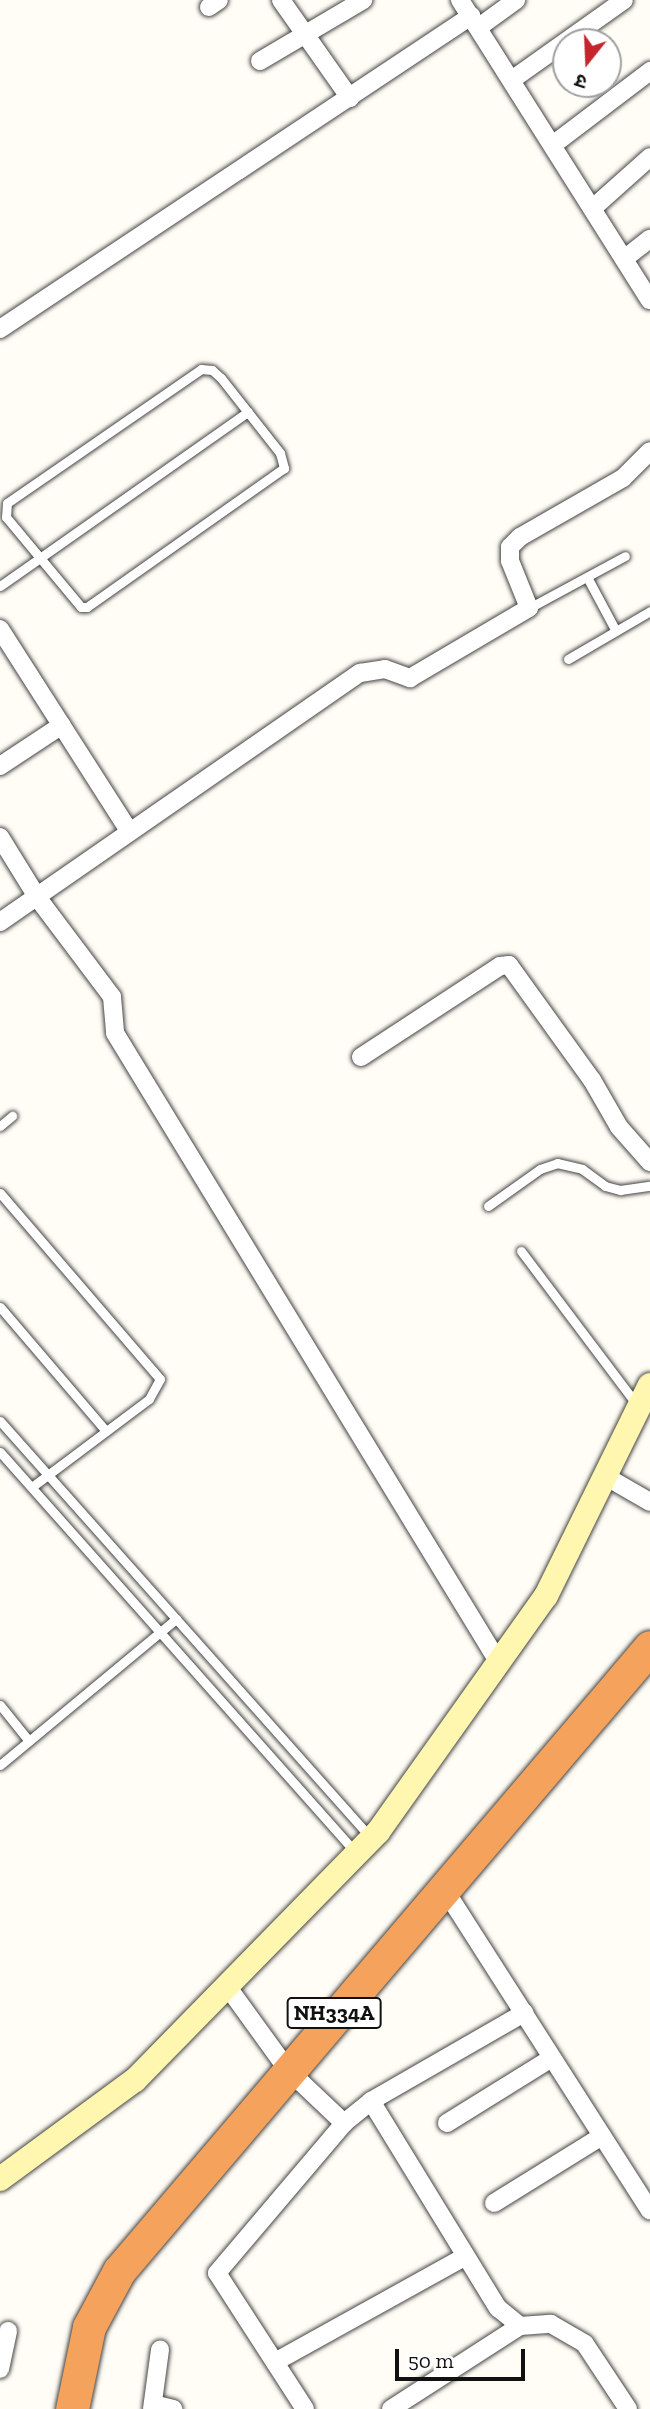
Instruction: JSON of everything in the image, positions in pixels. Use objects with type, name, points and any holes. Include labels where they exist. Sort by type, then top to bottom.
[{"type":"highway","name":"NH334A","points":[[72,2409],[89,2327],[119,2271],[287,2069],[650,1647]]},
{"type":"street","points":[[281,0],[349,98]]},
{"type":"street","points":[[260,61],[363,0]]},
{"type":"street","points":[[460,0],[513,79],[650,300]]},
{"type":"street","points":[[0,329],[349,98],[475,21],[516,0]]},
{"type":"street","points":[[513,79],[624,0]]},
{"type":"street","points":[[554,145],[650,71]]},
{"type":"street","points":[[593,208],[648,163]]},
{"type":"street","points":[[624,259],[650,239]]},
{"type":"street","points":[[0,922],[360,673],[385,669],[410,678],[530,608],[510,561],[510,547],[520,537],[623,478],[650,451]]},
{"type":"street","points":[[0,629],[130,832]]},
{"type":"street","points":[[0,766],[62,726]]},
{"type":"street","points":[[0,837],[37,897],[112,997],[115,1033],[499,1663]]},
{"type":"street","points":[[361,1057],[499,966],[509,965],[592,1080],[619,1127],[650,1162]]},
{"type":"street","points":[[0,2179],[135,2080],[364,1846],[546,1596],[645,1396]]},
{"type":"street","points":[[605,1476],[650,1502]]},
{"type":"street","points":[[443,1887],[650,2211]]},
{"type":"street","points":[[228,1986],[287,2069],[344,2123]]},
{"type":"street","points":[[305,2409],[217,2273],[344,2123],[372,2101],[524,2013]]},
{"type":"street","points":[[447,2123],[552,2058]]},
{"type":"street","points":[[372,2101],[498,2308],[520,2326]]},
{"type":"street","points":[[494,2203],[602,2136]]},
{"type":"street","points":[[275,2362],[466,2256]]},
{"type":"street","points":[[391,2409],[520,2326],[551,2324],[585,2344],[628,2409]]},
{"type":"street","points":[[0,2366],[8,2331]]},
{"type":"street","points":[[160,2350],[152,2407],[173,2409]]},
{"type":"lane","points":[[201,369],[212,370],[248,412],[284,461],[281,473],[87,607],[75,603],[37,559],[6,517],[5,509],[61,464],[201,369]]},
{"type":"lane","points":[[0,586],[248,412]]},
{"type":"lane","points":[[530,608],[625,556]]},
{"type":"lane","points":[[587,577],[616,631]]},
{"type":"lane","points":[[568,659],[650,611]]},
{"type":"lane","points":[[0,1126],[12,1116]]},
{"type":"lane","points":[[488,1206],[540,1169],[557,1163],[582,1169],[605,1186],[620,1190],[650,1186]]},
{"type":"lane","points":[[0,1193],[160,1379],[157,1392],[32,1488]]},
{"type":"lane","points":[[522,1251],[645,1396]]},
{"type":"lane","points":[[0,1307],[106,1431]]},
{"type":"lane","points":[[0,1421],[176,1619],[364,1846]]},
{"type":"lane","points":[[0,1452],[161,1633],[364,1846]]},
{"type":"lane","points":[[0,1765],[176,1619]]},
{"type":"lane","points":[[0,1705],[29,1741]]}]
